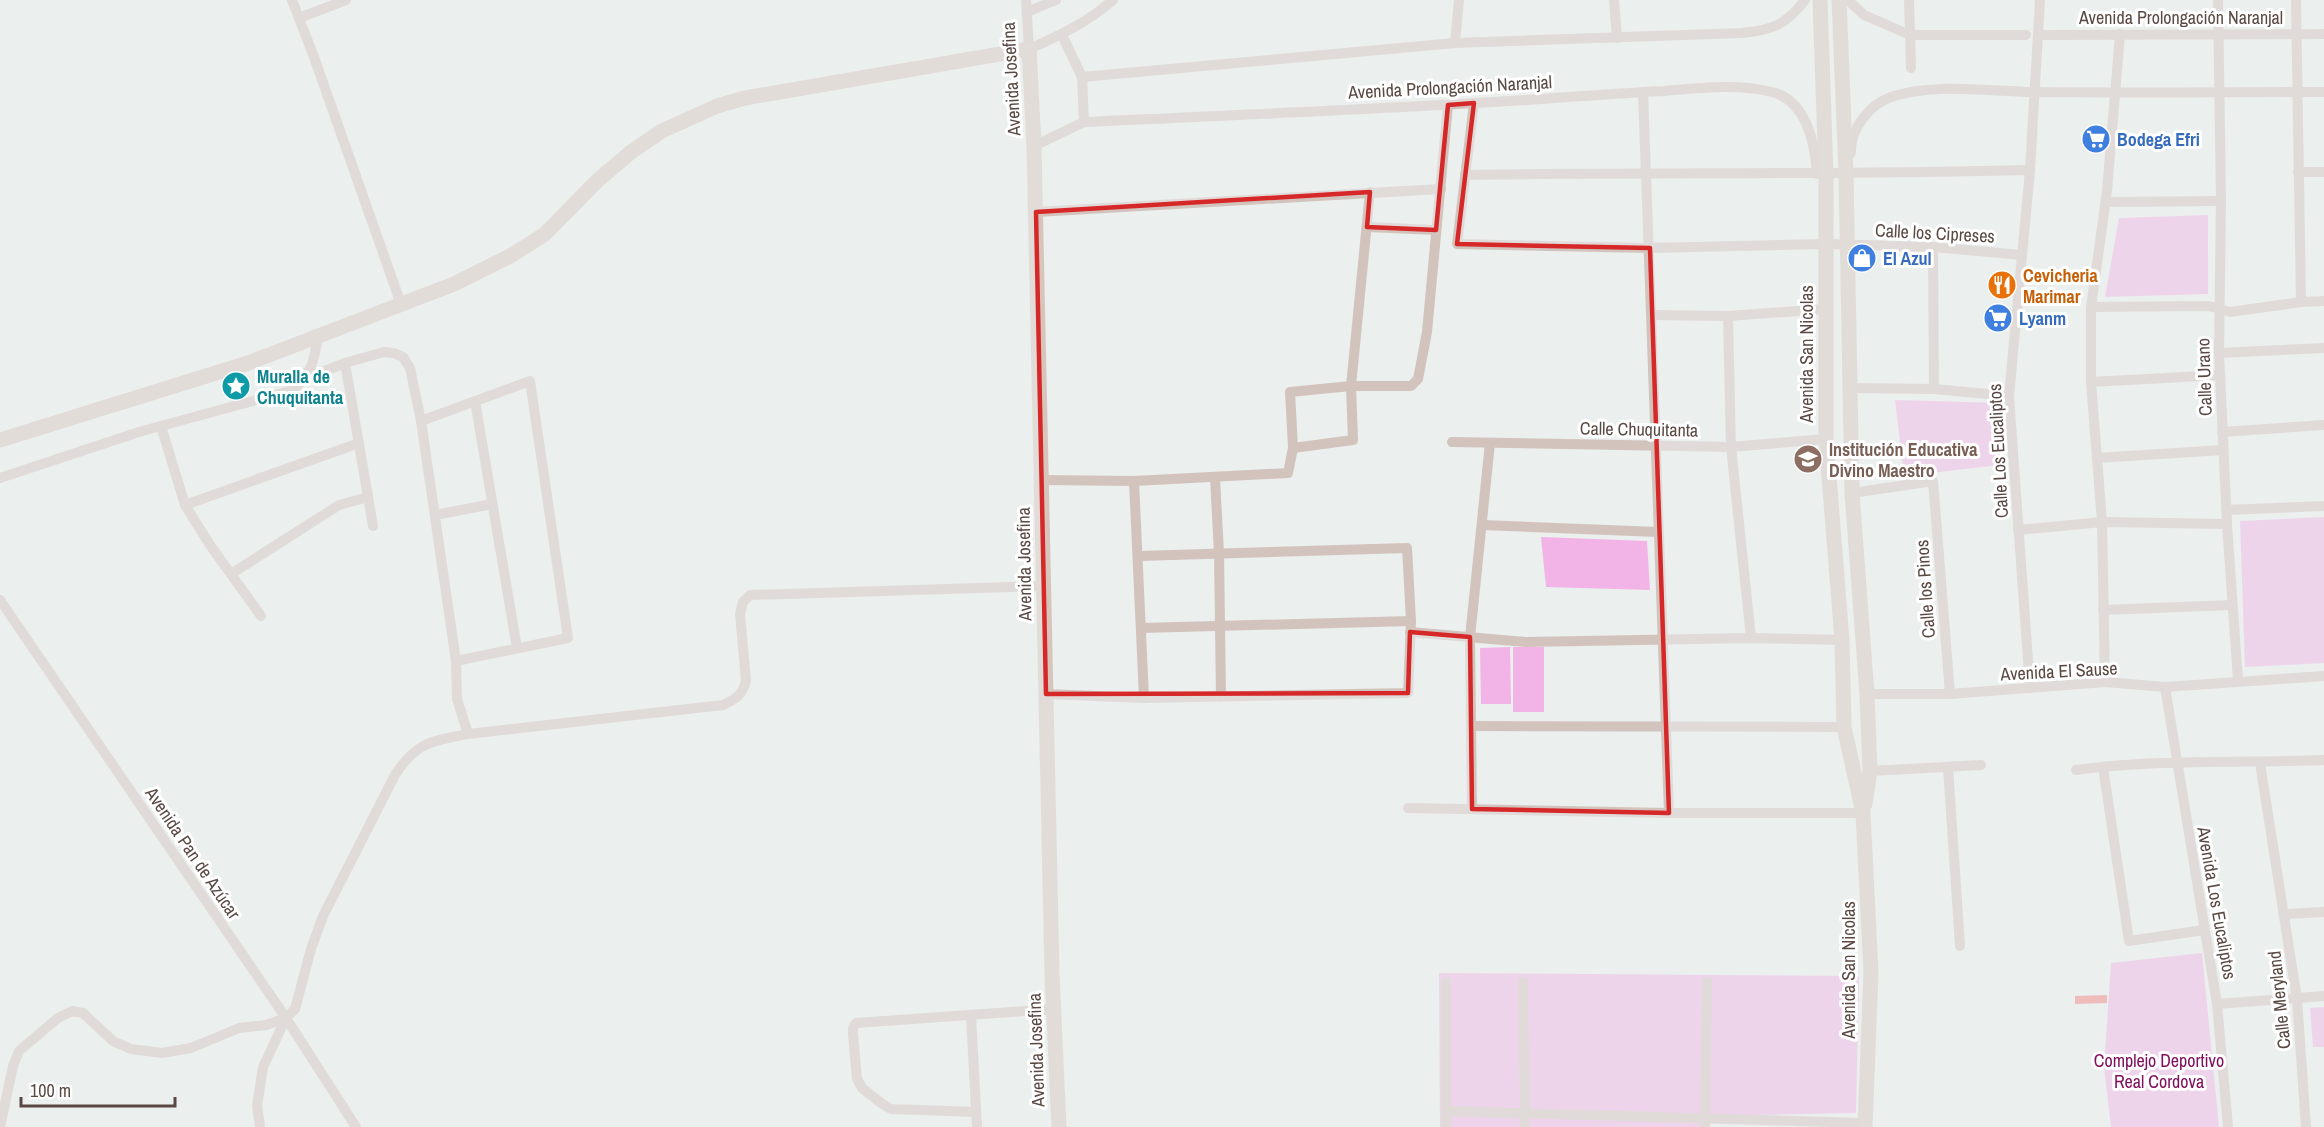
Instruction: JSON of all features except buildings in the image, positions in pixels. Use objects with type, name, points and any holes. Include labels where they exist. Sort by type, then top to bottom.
[{"type":"street","points":[[292,0],[400,304]]},
{"type":"street","points":[[300,18],[346,0]]},
{"type":"street","name":"Avenida Josefina","points":[[1026,0],[1036,212],[1046,694],[1059,1127]]},
{"type":"street","points":[[1027,12],[1056,0]]},
{"type":"street","points":[[0,440],[209,376],[318,337],[454,284],[512,255],[545,234],[597,181],[631,152],[662,131],[718,105],[745,98],[1029,49],[1062,35],[1101,11],[1113,0]]},
{"type":"street","points":[[1455,43],[1459,0]]},
{"type":"street","points":[[1614,0],[1617,38]]},
{"type":"street","points":[[1082,77],[1455,43],[1742,33],[1769,30],[1793,15],[1805,0]]},
{"type":"street","name":"Avenida San Nicolas","points":[[1820,0],[1822,174],[1826,244],[1826,439],[1842,640],[1844,726],[1863,813],[1871,972],[1865,1125]]},
{"type":"street","name":"Avenida San Nicolas","points":[[1839,0],[1848,174],[1847,245],[1852,493],[1867,694],[1870,771],[1863,813]]},
{"type":"street","points":[[1848,0],[1864,15],[1910,35],[2026,35]]},
{"type":"street","points":[[1908,0],[1911,69]]},
{"type":"street","name":"Calle Los Eucaliptos","points":[[2030,688],[2009,396],[2030,170],[2040,0]]},
{"type":"street","name":"Calle Urano","points":[[2218,0],[2221,201],[2219,353],[2226,510],[2238,681]]},
{"type":"street","points":[[2296,0],[2301,302]]},
{"type":"street","points":[[2105,682],[2102,522],[2091,382],[2091,307],[2106,201],[2120,34]]},
{"type":"street","name":"Avenida Prolongación Naranjal","points":[[2039,35],[2324,34]]},
{"type":"street","points":[[1062,35],[1082,77],[1084,122]]},
{"type":"street","name":"Avenida Prolongación Naranjal","points":[[1034,146],[1084,122],[1448,105],[1736,88],[1774,92],[1790,102],[1803,116],[1811,133],[1822,174]]},
{"type":"street","points":[[1848,174],[1850,144],[1857,126],[1873,107],[1891,98],[1916,92],[1943,90],[2324,92]]},
{"type":"street","points":[[1643,92],[1669,813]]},
{"type":"street","points":[[1474,103],[1465,175],[1646,172],[1848,174],[2030,170]]},
{"type":"street","points":[[1042,480],[1134,481],[1286,475],[1290,470],[1293,448],[1290,392],[1351,386],[1411,386],[1418,379],[1427,332],[1448,105]]},
{"type":"street","points":[[2298,172],[2324,172]]},
{"type":"street","name":"Calle los Cipreses","points":[[1465,175],[1457,244],[1650,248],[1826,244],[1933,247],[2022,255]]},
{"type":"street","points":[[1036,212],[1441,189]]},
{"type":"street","points":[[1293,448],[1353,440],[1351,386],[1370,192]]},
{"type":"street","points":[[2106,201],[2221,201]]},
{"type":"street","points":[[1367,227],[1436,230]]},
{"type":"street","points":[[1933,247],[1934,389]]},
{"type":"street","points":[[2091,307],[2209,306],[2230,312],[2324,301]]},
{"type":"street","points":[[1652,315],[1728,316],[1825,309]]},
{"type":"street","points":[[1728,316],[1731,447],[1751,638]]},
{"type":"street","points":[[307,378],[315,360],[318,337]]},
{"type":"street","points":[[2219,353],[2324,348]]},
{"type":"street","points":[[0,478],[80,450],[281,394],[293,390],[307,378],[345,363],[384,352],[394,352],[403,357],[410,368],[421,421],[456,661],[457,699],[468,735]]},
{"type":"street","points":[[345,363],[373,526]]},
{"type":"street","points":[[2091,382],[2220,375]]},
{"type":"street","points":[[421,421],[530,381],[568,638],[456,661]]},
{"type":"street","points":[[1849,388],[1934,389],[2009,396]]},
{"type":"street","points":[[475,401],[517,648]]},
{"type":"street","points":[[2222,432],[2324,425]]},
{"type":"street","points":[[162,426],[185,505],[261,616]]},
{"type":"street","name":"Calle Chuquitanta","points":[[1452,442],[1731,447],[1826,439]]},
{"type":"street","points":[[185,505],[359,443]]},
{"type":"street","points":[[1472,809],[1470,637],[1490,443]]},
{"type":"street","points":[[2097,458],[2223,450]]},
{"type":"street","points":[[1215,478],[1219,553],[1221,697]]},
{"type":"street","points":[[1134,481],[1139,556],[1143,698]]},
{"type":"street","name":"Calle los Pinos","points":[[1852,493],[1933,481],[1950,694]]},
{"type":"street","points":[[231,574],[339,505],[368,497]]},
{"type":"street","points":[[435,515],[492,504]]},
{"type":"street","points":[[2226,510],[2324,506]]},
{"type":"street","points":[[2018,530],[2102,522],[2227,524]]},
{"type":"street","points":[[1482,525],[1658,532]]},
{"type":"street","points":[[1046,694],[1143,698],[1408,693],[1411,626],[1407,548],[1139,556]]},
{"type":"street","points":[[0,1127],[13,1066],[19,1051],[58,1018],[72,1011],[83,1013],[113,1041],[131,1049],[162,1053],[191,1048],[239,1028],[266,1026],[286,1017],[295,1009],[311,949],[323,916],[404,760],[428,742],[468,735],[723,705],[736,699],[743,691],[746,681],[740,614],[743,602],[750,595],[1044,586]]},
{"type":"street","name":"Avenida Pan de Azúcar","points":[[0,600],[286,1017],[356,1127]]},
{"type":"street","points":[[2103,610],[2232,605]]},
{"type":"street","points":[[1141,628],[1411,626],[1470,637],[1526,642],[1751,638],[1842,640]]},
{"type":"street","name":"Avenida El Sause","points":[[1867,694],[1950,694],[2105,682],[2165,687],[2324,676]]},
{"type":"street","name":"Avenida Los Eucaliptos","points":[[2165,687],[2217,1004],[2228,1127]]},
{"type":"street","points":[[1472,726],[1844,726]]},
{"type":"street","points":[[2076,770],[2103,766],[2177,762],[2260,763],[2324,760]]},
{"type":"street","name":"Calle Meryland","points":[[2260,763],[2297,999],[2306,1127]]},
{"type":"street","points":[[1870,771],[1981,765]]},
{"type":"street","points":[[2103,766],[2129,941],[2204,930]]},
{"type":"street","points":[[1948,767],[1960,946]]},
{"type":"street","points":[[1408,808],[1669,813],[1863,813]]},
{"type":"street","points":[[2285,914],[2324,912]]},
{"type":"street","points":[[1446,982],[1446,1127]]},
{"type":"street","points":[[1523,982],[1525,1127]]},
{"type":"street","points":[[1705,1123],[1707,982]]},
{"type":"street","points":[[2217,1004],[2324,996]]},
{"type":"street","points":[[976,1112],[891,1109],[881,1103],[862,1088],[857,1078],[853,1034],[856,1023],[1054,1009]]},
{"type":"street","points":[[971,1016],[977,1127]]},
{"type":"street","points":[[260,1127],[257,1106],[263,1068],[286,1017]]},
{"type":"street","points":[[1446,1111],[1705,1123],[1865,1125]]},
{"type":"highlighted area","points":[[1474,103],[1457,244],[1650,248],[1669,813],[1472,809],[1470,637],[1410,632],[1408,693],[1046,694],[1036,212],[1370,192],[1367,227],[1436,230],[1448,105]]},
{"type":"green space","points":[[2208,215],[2208,294],[2105,297],[2119,218]]},
{"type":"green space","points":[[1895,400],[1999,403],[2000,465],[1904,476]]},
{"type":"green space","points":[[2324,517],[2324,663],[2245,667],[2240,521]]},
{"type":"green space","points":[[1541,537],[1647,541],[1650,590],[1546,587]]},
{"type":"green space","points":[[1510,647],[1511,704],[1481,704],[1480,648]]},
{"type":"green space","points":[[1513,647],[1544,647],[1544,712],[1513,712]]},
{"type":"green space","name":"Complejo Deportivo Real Cordova","points":[[2202,953],[2219,1127],[2111,1127],[2104,1068],[2111,963]]},
{"type":"green space","points":[[1439,973],[1859,976],[1856,1113],[1704,1116],[1703,1127],[1440,1127]]},
{"type":"green space","points":[[2324,1007],[2324,1047],[2313,1047],[2310,1008]]},
{"type":"shaded area","points":[[2107,995],[2107,1003],[2075,1004],[2075,996]]},
{"type":"place","name":"Bodega Efri","points":[[2096,139]]},
{"type":"place","name":"El Azul","points":[[1862,258]]},
{"type":"place","name":"Cevicheria Marimar","points":[[2002,285]]},
{"type":"place","name":"Lyanm","points":[[1998,318]]},
{"type":"place","name":"Muralla de Chuquitanta","points":[[236,386]]},
{"type":"place","name":"Institución Educativa Divino Maestro","points":[[1808,459]]}]
